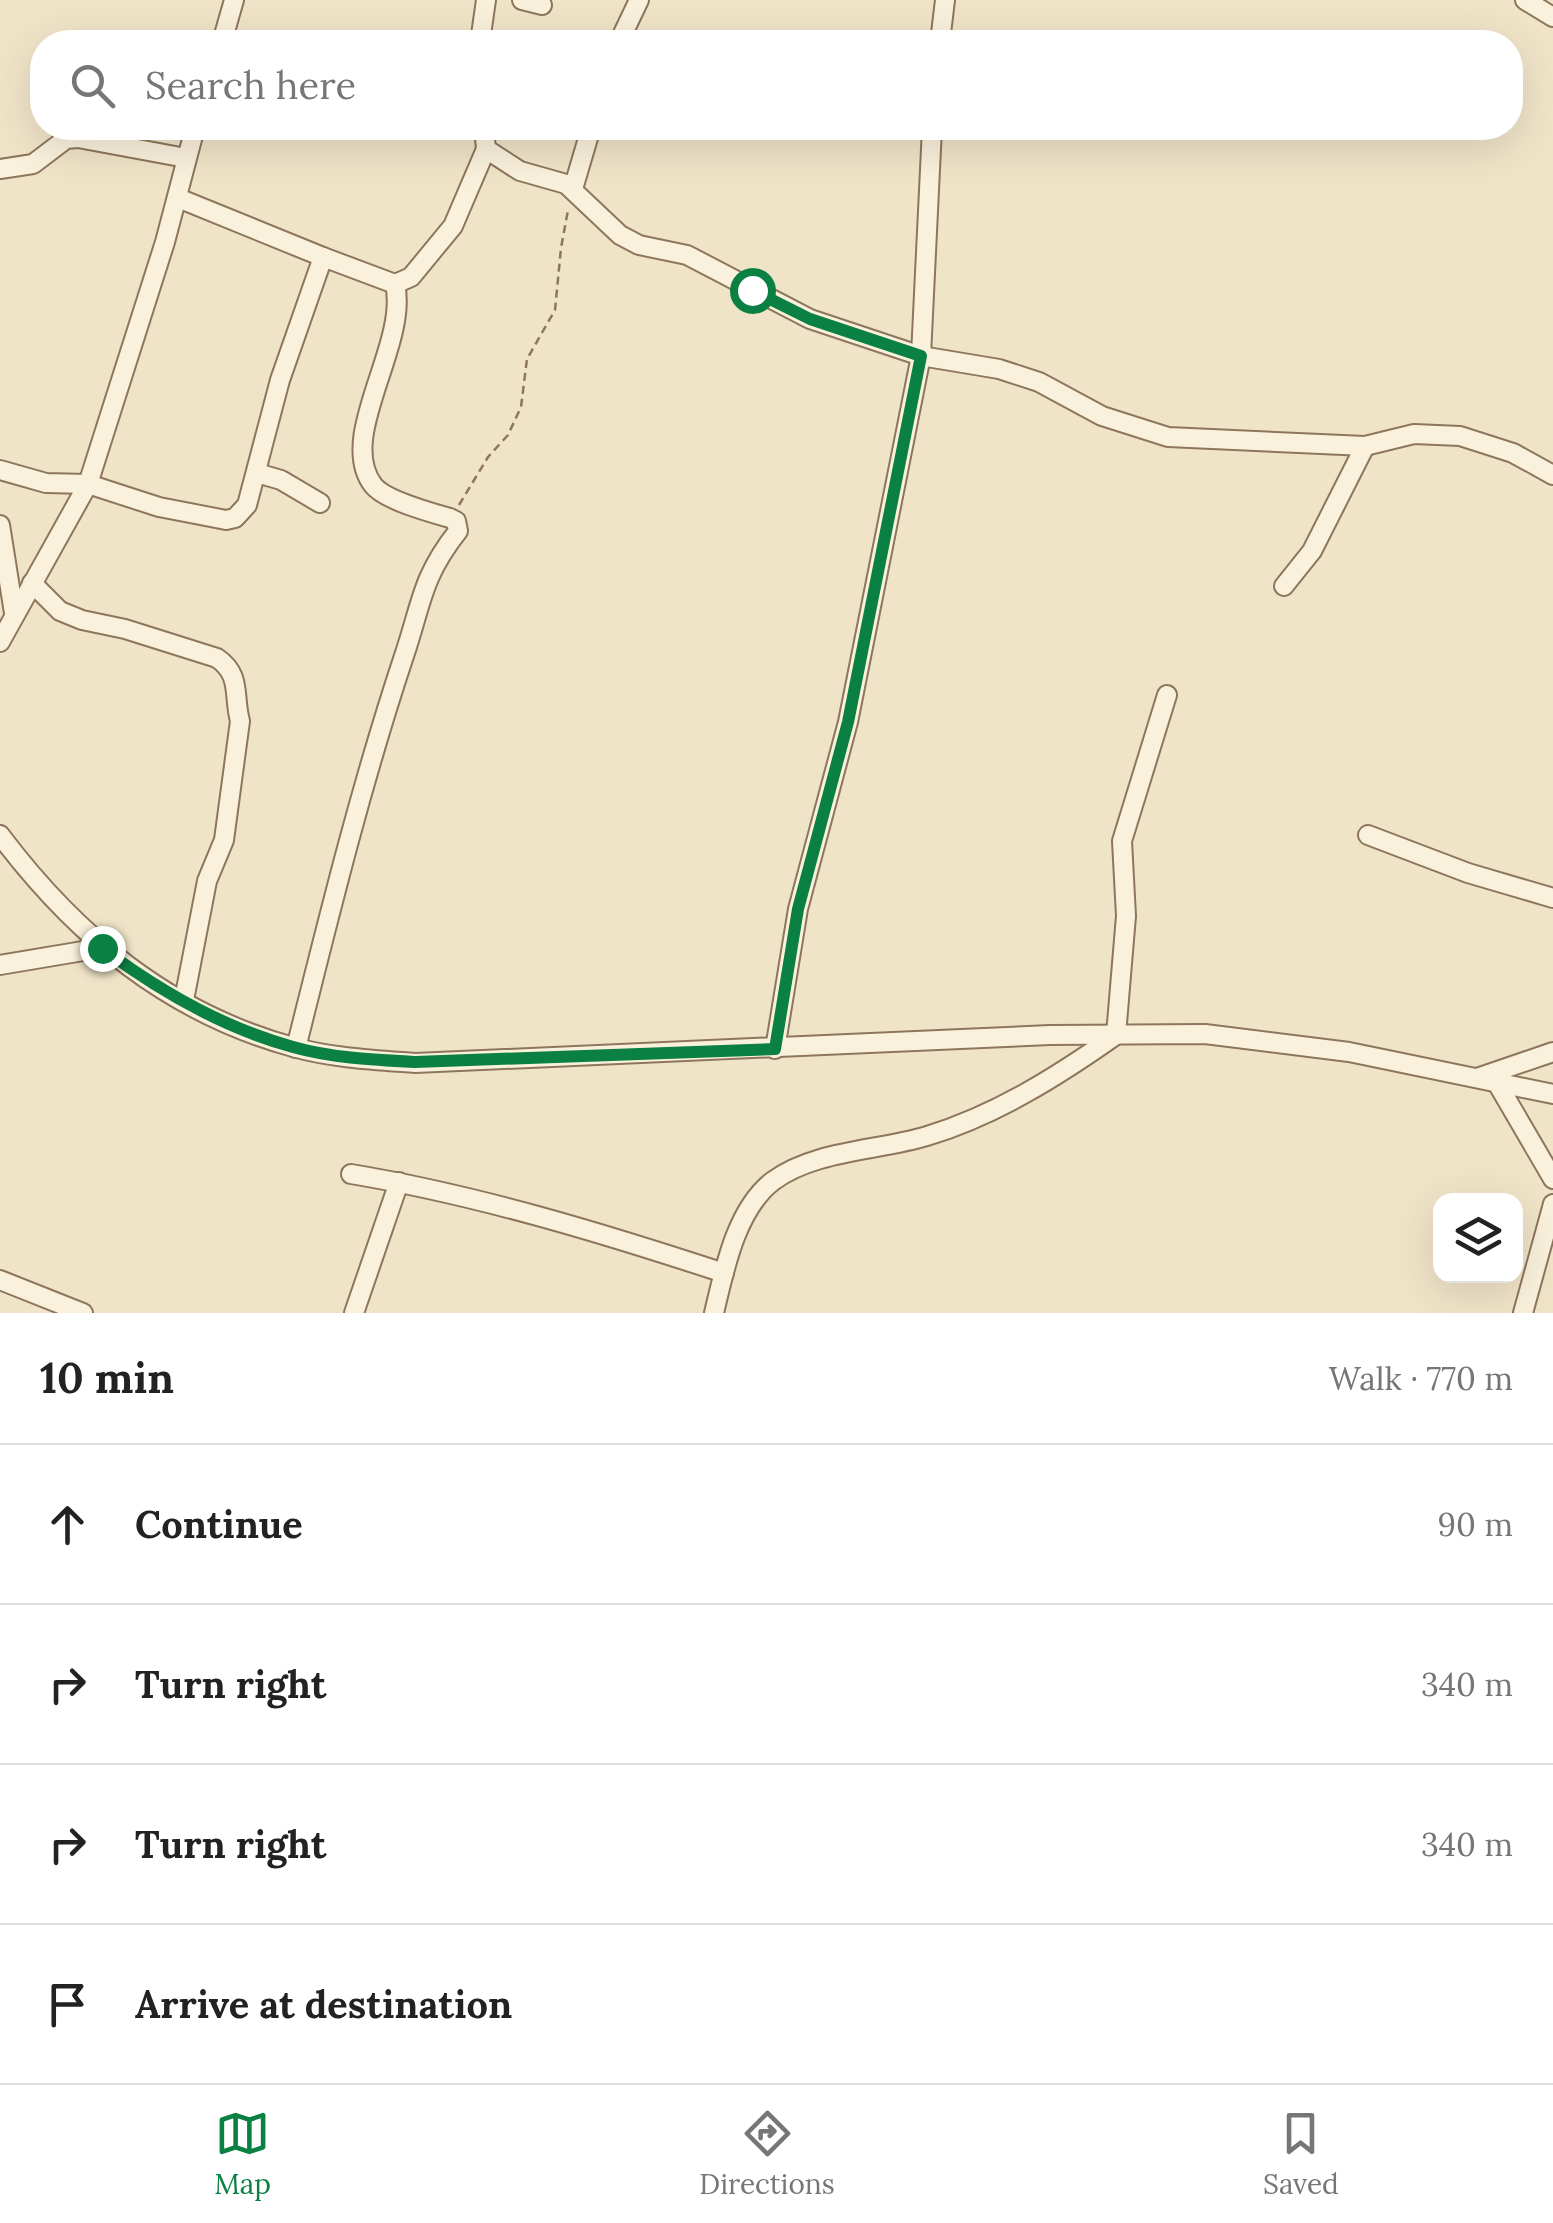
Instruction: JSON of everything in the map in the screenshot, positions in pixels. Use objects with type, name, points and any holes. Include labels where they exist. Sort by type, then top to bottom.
[{"type":"street","points":[[225,30],[234,0]]},
{"type":"street","points":[[482,30],[486,0]]},
{"type":"street","points":[[522,0],[542,5]]},
{"type":"street","points":[[625,30],[640,0]]},
{"type":"street","points":[[941,30],[945,0]]},
{"type":"street","points":[[1524,0],[1553,17]]},
{"type":"street","points":[[0,169],[40,161],[65,140]]},
{"type":"street","points":[[77,140],[186,158]]},
{"type":"street","points":[[0,642],[88,484],[178,198],[191,140]]},
{"type":"street","points":[[178,198],[394,284],[411,277],[454,226],[486,150],[485,140]]},
{"type":"street","points":[[572,190],[587,140]]},
{"type":"street","points":[[775,1049],[798,909],[848,722],[921,356],[931,140]]},
{"type":"street","points":[[486,150],[508,165],[558,180],[630,240],[687,255],[810,319],[921,356],[998,369],[1026,378],[1102,416],[1168,437],[1365,446],[1414,434],[1460,436],[1513,453],[1553,475]]},
{"type":"street","points":[[0,470],[46,483],[88,484],[160,507],[226,520],[235,518],[248,505],[280,380],[324,257]]},
{"type":"street","points":[[296,1048],[355,809],[418,603],[431,569],[458,531],[456,521],[387,495],[373,485],[364,462],[361,444],[365,422],[398,309],[394,284]]},
{"type":"street","points":[[1284,586],[1312,551],[1365,446]]},
{"type":"street","points":[[257,473],[281,480],[320,503]]},
{"type":"street","points":[[0,525],[14,613]]},
{"type":"street","points":[[32,583],[60,611],[217,658],[237,682],[240,721],[224,840],[208,882],[184,1000]]},
{"type":"street","points":[[1116,1034],[1126,916],[1122,841],[1167,694]]},
{"type":"street","points":[[0,835],[42,888],[102,948],[135,973],[247,1031],[296,1048],[364,1060],[415,1062],[1116,1034],[1205,1034],[1349,1052],[1553,1094]]},
{"type":"street","points":[[1368,835],[1553,898]]},
{"type":"street","points":[[0,964],[102,948]]},
{"type":"street","points":[[714,1313],[741,1226],[770,1183],[822,1160],[926,1137],[970,1121],[1012,1101],[1116,1034]]},
{"type":"street","points":[[1477,1078],[1553,1052]]},
{"type":"street","points":[[1497,1083],[1553,1179]]},
{"type":"street","points":[[351,1174],[399,1182],[630,1242],[724,1273]]},
{"type":"street","points":[[354,1313],[399,1182]]},
{"type":"street","points":[[1523,1313],[1553,1204]]},
{"type":"street","points":[[0,1280],[83,1313]]},
{"type":"path","points":[[450,518],[508,434],[521,408],[527,359],[555,310],[560,248],[572,190]]},
{"type":"route","points":[[102,948],[135,973],[262,1037],[296,1048],[364,1060],[415,1062],[775,1049],[798,909],[848,722],[921,356],[810,319],[752,290]]}]
